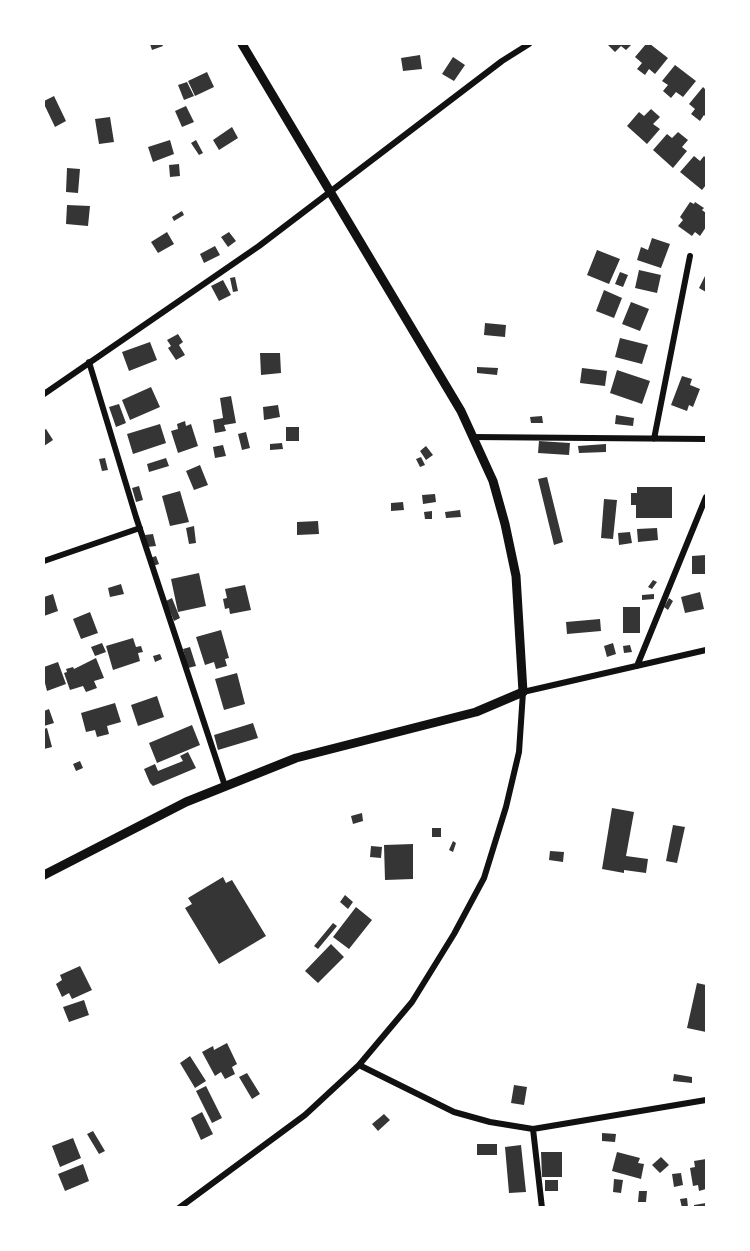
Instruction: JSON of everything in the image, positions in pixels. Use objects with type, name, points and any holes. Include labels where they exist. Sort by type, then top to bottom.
[{"type":"main road","points":[[44,875],[186,802],[296,758],[476,712],[523,692],[516,576],[505,524],[492,481],[461,411],[242,44]]},
{"type":"street","points":[[44,394],[259,246],[502,61],[529,44]]},
{"type":"street","points":[[654,439],[690,256]]},
{"type":"street","points":[[89,362],[140,528],[225,786]]},
{"type":"street","points":[[472,437],[706,439]]},
{"type":"street","points":[[638,666],[706,497]]},
{"type":"street","points":[[44,561],[140,528]]},
{"type":"street","points":[[178,1208],[304,1115],[359,1065],[412,1002],[454,934],[484,878],[506,807],[519,752],[523,692],[706,650]]},
{"type":"street","points":[[359,1065],[454,1112],[490,1122],[533,1129],[706,1100]]},
{"type":"street","points":[[533,1129],[542,1208]]},
{"type":"building","points":[[150,44],[162,44],[163,46],[152,50]]},
{"type":"building","points":[[632,44],[626,50],[621,46],[615,52],[608,45]]},
{"type":"building","points":[[646,44],[650,44],[668,58],[655,74],[649,69],[645,75],[637,69],[642,63],[635,57]]},
{"type":"building","points":[[420,55],[422,69],[403,71],[401,58]]},
{"type":"building","points":[[453,57],[465,65],[454,81],[442,74]]},
{"type":"building","points":[[675,65],[696,81],[683,97],[676,92],[671,98],[663,91],[668,85],[662,81]]},
{"type":"building","points":[[207,72],[214,87],[195,96],[188,81]]},
{"type":"building","points":[[187,82],[194,96],[184,100],[178,85]]},
{"type":"building","points":[[703,87],[706,90],[706,117],[704,115],[700,121],[691,114],[695,109],[689,104]]},
{"type":"building","points":[[54,96],[66,121],[55,127],[44,104],[44,101]]},
{"type":"building","points":[[186,106],[194,122],[182,127],[175,111]]},
{"type":"building","points":[[651,109],[660,117],[653,124],[660,129],[647,144],[627,126],[639,112],[644,116]]},
{"type":"building","points":[[110,117],[114,142],[99,144],[95,119]]},
{"type":"building","points":[[232,127],[238,138],[219,150],[213,140]]},
{"type":"building","points":[[678,132],[688,140],[682,147],[687,151],[673,168],[653,150],[667,134],[672,138]]},
{"type":"building","points":[[170,140],[174,154],[153,162],[148,147]]},
{"type":"building","points":[[196,140],[203,153],[199,155],[191,143]]},
{"type":"building","points":[[694,156],[700,161],[704,156],[706,158],[706,185],[702,190],[680,172]]},
{"type":"building","points":[[179,164],[180,176],[170,177],[169,165]]},
{"type":"building","points":[[67,168],[80,169],[78,193],[66,192]]},
{"type":"building","points":[[690,202],[694,204],[695,202],[704,208],[702,210],[706,213],[706,227],[700,236],[695,232],[692,236],[678,226],[683,220],[680,217]]},
{"type":"building","points":[[67,205],[90,206],[88,226],[66,224]]},
{"type":"building","points":[[182,211],[184,215],[174,221],[172,217]]},
{"type":"building","points":[[167,232],[174,244],[158,253],[151,242]]},
{"type":"building","points":[[229,232],[236,241],[228,247],[221,237]]},
{"type":"building","points":[[652,238],[670,244],[661,268],[637,260],[641,247],[648,250]]},
{"type":"building","points":[[215,246],[220,255],[204,263],[200,254]]},
{"type":"building","points":[[597,250],[620,259],[609,284],[587,275]]},
{"type":"building","points":[[639,270],[661,275],[657,293],[635,288]]},
{"type":"building","points":[[620,272],[628,275],[623,287],[615,284]]},
{"type":"building","points":[[706,274],[706,292],[699,288]]},
{"type":"building","points":[[235,277],[238,291],[233,292],[230,278]]},
{"type":"building","points":[[223,280],[231,295],[219,301],[211,286]]},
{"type":"building","points":[[604,290],[622,298],[614,318],[596,311]]},
{"type":"building","points":[[631,302],[649,309],[640,331],[622,324]]},
{"type":"building","points":[[485,323],[506,325],[505,337],[484,335]]},
{"type":"building","points":[[178,334],[183,342],[179,345],[185,355],[176,360],[168,348],[171,346],[167,340]]},
{"type":"building","points":[[620,338],[648,345],[642,364],[615,357]]},
{"type":"building","points":[[150,342],[157,360],[129,371],[122,352]]},
{"type":"building","points":[[260,353],[280,353],[281,373],[261,375]]},
{"type":"building","points":[[477,367],[498,368],[497,375],[477,373]]},
{"type":"building","points":[[582,368],[607,371],[605,386],[580,383]]},
{"type":"building","points":[[617,370],[650,381],[642,404],[610,393]]},
{"type":"building","points":[[682,376],[692,379],[690,385],[700,389],[693,407],[689,405],[687,411],[671,405]]},
{"type":"building","points":[[151,387],[160,407],[130,420],[122,400]]},
{"type":"building","points":[[231,396],[236,423],[224,425],[226,431],[215,433],[213,420],[223,418],[220,398]]},
{"type":"building","points":[[119,404],[126,423],[116,427],[109,407]]},
{"type":"building","points":[[278,405],[280,417],[264,420],[263,407]]},
{"type":"building","points":[[616,415],[634,418],[633,426],[615,424]]},
{"type":"building","points":[[542,416],[543,423],[531,423],[530,417]]},
{"type":"building","points":[[185,421],[186,426],[191,424],[198,446],[178,453],[171,431],[178,429],[177,424]]},
{"type":"building","points":[[160,424],[166,443],[133,454],[127,434]]},
{"type":"building","points":[[286,427],[299,427],[299,441],[286,441]]},
{"type":"building","points":[[46,429],[53,440],[44,446],[44,430]]},
{"type":"building","points":[[246,432],[250,448],[242,450],[238,434]]},
{"type":"building","points":[[539,441],[570,443],[569,455],[538,453]]},
{"type":"building","points":[[282,443],[283,449],[270,450],[270,444]]},
{"type":"building","points":[[606,444],[606,452],[579,453],[578,446]]},
{"type":"building","points":[[223,445],[226,456],[215,458],[213,447]]},
{"type":"building","points":[[426,446],[433,455],[426,460],[420,451]]},
{"type":"building","points":[[421,457],[425,465],[420,467],[416,459]]},
{"type":"building","points":[[105,458],[108,470],[102,471],[99,459]]},
{"type":"building","points":[[166,458],[169,466],[149,472],[147,464]]},
{"type":"building","points":[[200,465],[208,485],[194,490],[186,471]]},
{"type":"building","points":[[547,477],[563,542],[554,545],[538,479]]},
{"type":"building","points":[[139,486],[143,500],[136,502],[132,488]]},
{"type":"building","points":[[637,487],[672,487],[672,518],[636,518],[636,505],[631,505],[631,493],[637,493]]},
{"type":"building","points":[[180,491],[189,522],[170,526],[162,496]]},
{"type":"building","points":[[435,494],[436,502],[423,504],[422,495]]},
{"type":"building","points":[[604,499],[617,500],[613,539],[601,538]]},
{"type":"building","points":[[403,502],[404,510],[391,511],[391,503]]},
{"type":"building","points":[[460,510],[461,517],[446,518],[445,512]]},
{"type":"building","points":[[432,511],[432,519],[425,519],[424,512]]},
{"type":"building","points":[[318,521],[319,534],[297,535],[297,522]]},
{"type":"building","points":[[194,526],[196,543],[189,544],[186,528]]},
{"type":"building","points":[[657,528],[658,540],[638,542],[637,529]]},
{"type":"building","points":[[630,532],[632,543],[619,545],[618,533]]},
{"type":"building","points":[[153,534],[156,546],[147,547],[145,535]]},
{"type":"building","points":[[706,555],[706,574],[692,574],[692,556]]},
{"type":"building","points":[[156,556],[159,564],[153,566],[150,558]]},
{"type":"building","points":[[199,573],[206,606],[178,612],[171,579]]},
{"type":"building","points":[[653,580],[657,582],[652,589],[648,587]]},
{"type":"building","points":[[121,584],[124,594],[110,597],[108,588]]},
{"type":"building","points":[[245,585],[251,610],[230,614],[229,608],[225,609],[223,599],[227,598],[225,589]]},
{"type":"building","points":[[700,592],[704,609],[685,613],[681,597]]},
{"type":"building","points":[[53,594],[58,611],[44,616],[44,597]]},
{"type":"building","points":[[654,594],[654,599],[642,600],[642,595]]},
{"type":"building","points":[[172,598],[180,618],[174,621],[166,601]]},
{"type":"building","points":[[669,598],[673,601],[668,610],[664,607]]},
{"type":"building","points":[[623,607],[640,607],[640,633],[623,633]]},
{"type":"building","points":[[90,612],[98,633],[81,639],[73,619]]},
{"type":"building","points":[[600,619],[601,631],[567,634],[566,622]]},
{"type":"building","points":[[221,630],[229,658],[225,659],[227,666],[216,669],[214,662],[205,665],[196,637]]},
{"type":"building","points":[[133,638],[136,647],[141,646],[143,652],[138,653],[140,661],[113,670],[106,646]]},
{"type":"building","points":[[102,643],[106,652],[95,656],[91,647]]},
{"type":"building","points":[[613,643],[616,654],[607,657],[604,646]]},
{"type":"building","points":[[630,645],[632,652],[624,653],[623,646]]},
{"type":"building","points":[[190,647],[196,666],[188,668],[183,649]]},
{"type":"building","points":[[160,654],[162,659],[155,662],[153,656]]},
{"type":"building","points":[[96,658],[104,678],[94,681],[97,688],[86,692],[83,686],[70,690],[64,673],[67,672],[66,669],[73,667],[74,669]]},
{"type":"building","points":[[58,662],[66,684],[47,691],[44,667]]},
{"type":"building","points":[[237,673],[245,704],[224,710],[215,679]]},
{"type":"building","points":[[157,696],[164,717],[138,726],[131,705]]},
{"type":"building","points":[[115,703],[121,722],[107,726],[109,734],[97,737],[95,730],[86,732],[81,713]]},
{"type":"building","points":[[49,709],[54,723],[44,726],[44,711]]},
{"type":"building","points":[[253,723],[258,738],[218,750],[214,735]]},
{"type":"building","points":[[192,725],[200,745],[157,763],[149,743]]},
{"type":"building","points":[[47,728],[52,747],[44,749],[44,729]]},
{"type":"building","points":[[188,752],[196,768],[153,786],[150,783],[144,769],[155,764],[158,771],[183,761],[180,756]]},
{"type":"building","points":[[80,761],[83,768],[76,771],[73,764]]},
{"type":"building","points":[[612,808],[634,812],[626,856],[648,859],[646,873],[624,870],[624,873],[602,869]]},
{"type":"building","points":[[362,813],[363,821],[353,824],[351,816]]},
{"type":"building","points":[[673,825],[685,827],[677,863],[666,861]]},
{"type":"building","points":[[432,828],[441,828],[441,837],[432,837]]},
{"type":"building","points":[[453,841],[456,843],[453,852],[449,850]]},
{"type":"building","points":[[413,844],[413,879],[385,880],[384,845]]},
{"type":"building","points":[[371,846],[382,847],[381,858],[370,857]]},
{"type":"building","points":[[550,851],[564,852],[563,862],[549,860]]},
{"type":"building","points":[[223,877],[226,883],[232,880],[266,936],[219,964],[185,908],[192,904],[188,898]]},
{"type":"building","points":[[345,895],[353,902],[348,909],[340,902]]},
{"type":"building","points":[[356,907],[372,920],[349,949],[333,937]]},
{"type":"building","points":[[333,923],[337,926],[318,949],[314,946]]},
{"type":"building","points":[[331,944],[344,957],[318,983],[305,971]]},
{"type":"building","points":[[80,966],[92,990],[72,999],[69,993],[62,997],[56,984],[62,980],[60,975]]},
{"type":"building","points":[[697,983],[706,985],[706,1032],[687,1028]]},
{"type":"building","points":[[84,1000],[89,1015],[69,1022],[63,1007]]},
{"type":"building","points":[[227,1043],[237,1064],[232,1067],[235,1074],[225,1079],[221,1072],[215,1076],[202,1052],[213,1046],[214,1050]]},
{"type":"building","points":[[190,1056],[206,1081],[195,1088],[180,1063]]},
{"type":"building","points":[[247,1073],[260,1094],[252,1099],[239,1077]]},
{"type":"building","points":[[674,1074],[692,1077],[692,1083],[673,1081]]},
{"type":"building","points":[[514,1085],[527,1087],[524,1105],[511,1103]]},
{"type":"building","points":[[206,1086],[222,1118],[212,1123],[196,1091]]},
{"type":"building","points":[[202,1112],[213,1134],[201,1140],[191,1118]]},
{"type":"building","points":[[384,1114],[390,1120],[378,1131],[372,1124]]},
{"type":"building","points":[[93,1131],[105,1151],[99,1154],[87,1134]]},
{"type":"building","points":[[602,1133],[616,1134],[615,1142],[602,1141]]},
{"type":"building","points":[[73,1138],[81,1158],[60,1167],[52,1146]]},
{"type":"building","points":[[477,1144],[497,1144],[497,1155],[477,1155]]},
{"type":"building","points":[[521,1145],[526,1192],[509,1193],[505,1147]]},
{"type":"building","points":[[541,1152],[562,1152],[562,1177],[542,1177]]},
{"type":"building","points":[[617,1152],[640,1158],[638,1163],[644,1164],[641,1179],[612,1171]]},
{"type":"building","points":[[661,1157],[669,1165],[660,1173],[652,1165]]},
{"type":"building","points":[[706,1159],[706,1189],[699,1191],[698,1185],[693,1186],[690,1168],[695,1167],[694,1161]]},
{"type":"building","points":[[83,1164],[89,1181],[65,1191],[58,1174]]},
{"type":"building","points":[[681,1173],[683,1185],[674,1187],[672,1174]]},
{"type":"building","points":[[614,1179],[623,1180],[621,1193],[613,1192]]},
{"type":"building","points":[[545,1180],[558,1180],[558,1191],[545,1191]]},
{"type":"building","points":[[639,1191],[647,1191],[646,1202],[638,1202]]},
{"type":"building","points":[[687,1198],[688,1207],[682,1208],[680,1199]]},
{"type":"building","points":[[706,1203],[706,1208],[694,1208],[694,1205]]}]
